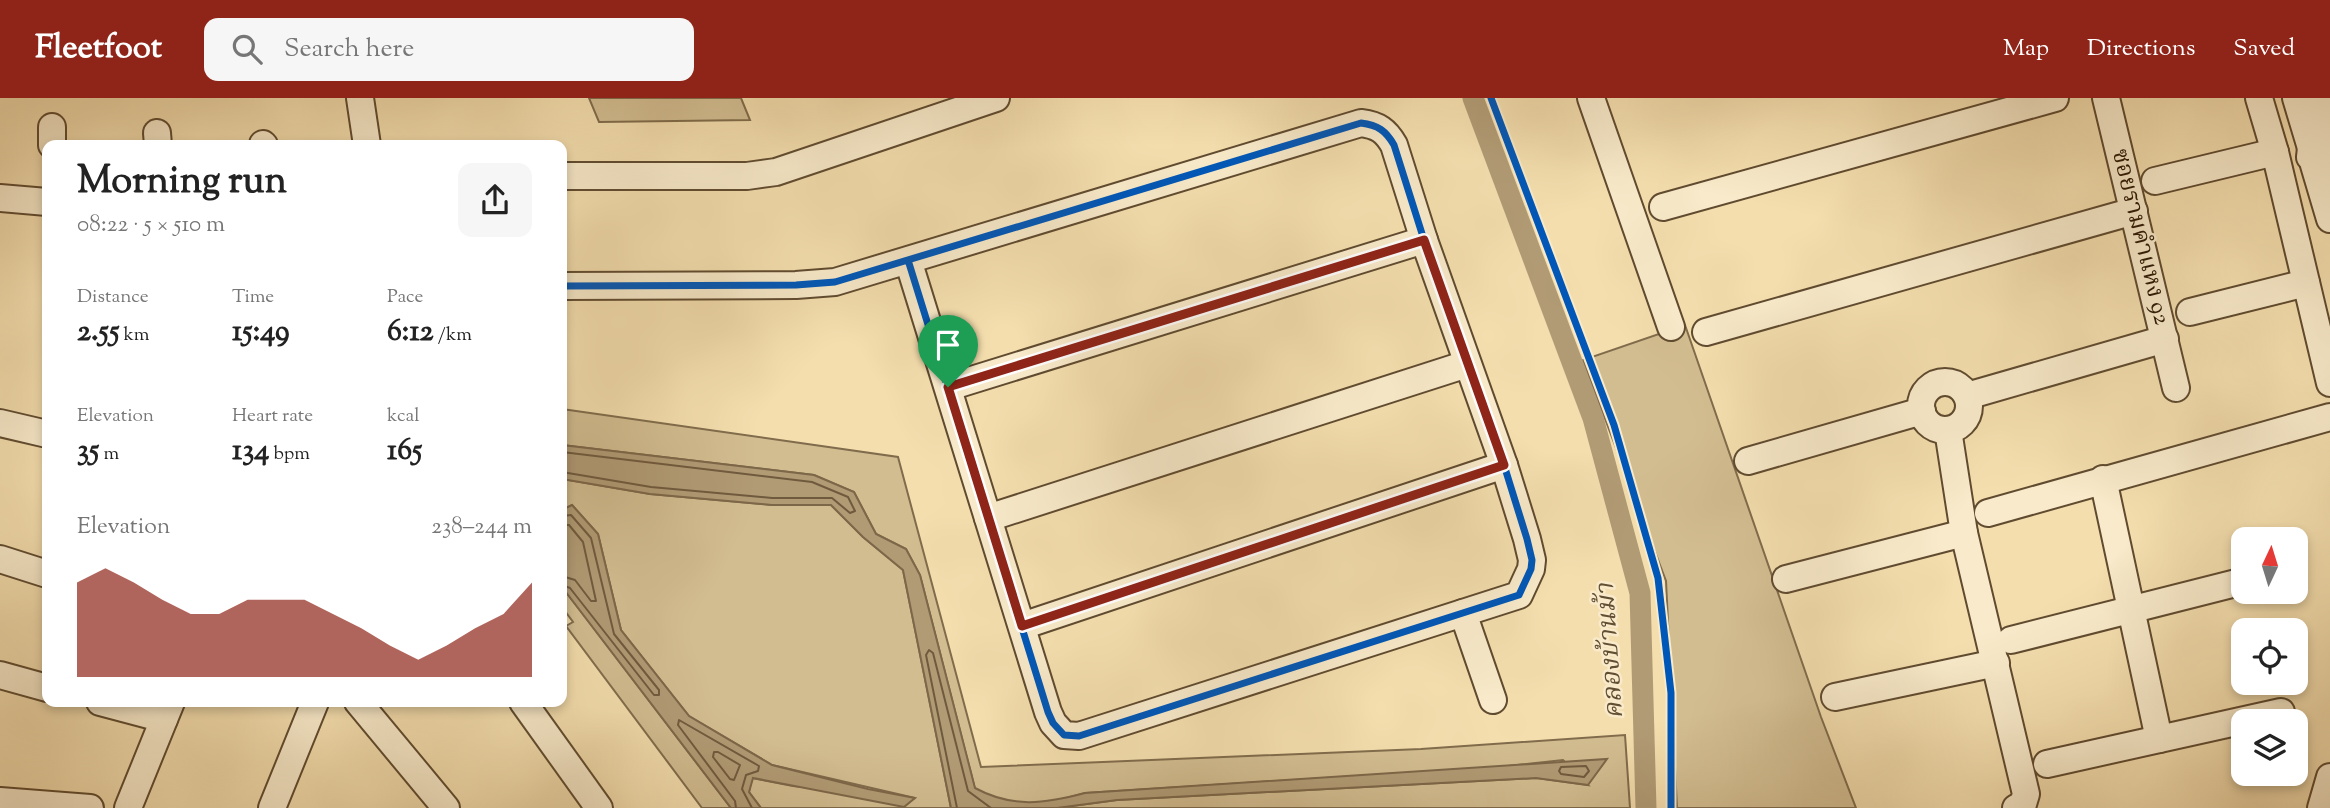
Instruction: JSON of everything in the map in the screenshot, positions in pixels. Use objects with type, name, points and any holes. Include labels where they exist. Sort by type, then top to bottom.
[{"type":"street","points":[[360,98],[366,140]]},
{"type":"street","points":[[567,177],[747,176],[776,172],[996,98]]},
{"type":"street","points":[[1591,98],[1671,327]]},
{"type":"street","points":[[1663,207],[2055,98]]},
{"type":"street","name":"ซอยรามคําแหง 92","points":[[1967,396],[2165,339],[2106,98]]},
{"type":"street","points":[[2259,98],[2275,152],[2330,383]]},
{"type":"street","points":[[2296,98],[2323,151]]},
{"type":"street","points":[[2320,98],[2330,219]]},
{"type":"street","points":[[567,286],[796,285],[835,282],[1361,123],[1381,129],[1394,145],[1424,240],[1504,465],[1532,560],[1531,569],[1519,595],[1079,736],[1064,735],[1053,723],[908,260]]},
{"type":"street","points":[[2155,181],[2275,152]]},
{"type":"street","points":[[0,198],[42,202]]},
{"type":"street","points":[[1706,332],[2134,211]]},
{"type":"street","points":[[948,387],[1424,240]]},
{"type":"street","points":[[2190,312],[2306,283]]},
{"type":"street","points":[[2165,339],[2176,388]]},
{"type":"street","points":[[988,518],[1467,364]]},
{"type":"street","points":[[1934,385],[1956,385],[1967,396],[1969,403],[1967,418],[1956,428],[1948,430],[1934,428],[1928,424],[1922,411],[1923,396],[1934,385]]},
{"type":"street","points":[[1748,461],[1922,411]]},
{"type":"street","points":[[1988,513],[2330,417]]},
{"type":"street","points":[[0,423],[42,433]]},
{"type":"street","points":[[1948,430],[1964,533],[2026,794],[2023,804],[2016,808]]},
{"type":"street","points":[[1022,626],[1504,465]]},
{"type":"street","points":[[2103,479],[2159,739]]},
{"type":"street","points":[[1786,579],[1964,533]]},
{"type":"street","points":[[0,559],[42,572]]},
{"type":"street","points":[[2011,640],[2231,584]]},
{"type":"street","points":[[1463,613],[1493,700]]},
{"type":"street","points":[[1835,697],[1996,663]]},
{"type":"street","points":[[0,675],[42,687]]},
{"type":"street","points":[[128,808],[168,710],[142,707]]},
{"type":"street","points":[[272,808],[313,707]]},
{"type":"street","points":[[362,707],[446,808]]},
{"type":"street","points":[[527,707],[599,808]]},
{"type":"street","points":[[2047,764],[2231,723]]},
{"type":"street","points":[[2320,808],[2330,777]]},
{"type":"street","points":[[0,801],[90,808]]},
{"type":"shaded area","points":[[589,98],[741,98],[750,120],[599,122]]},
{"type":"shaded area","points":[[1685,325],[1821,717],[1856,808],[1677,808],[1666,581],[1583,360]]},
{"type":"shaded area","points":[[567,410],[898,457],[981,767],[1421,749],[1625,735],[1630,808],[1057,808],[1117,800],[1536,778],[1588,785],[1563,760],[1500,767],[1085,793],[1040,805],[995,803],[975,789],[920,575],[906,549],[876,534],[854,492],[814,475],[567,446]]},
{"type":"shaded area","points":[[567,480],[650,494],[772,505],[831,505],[863,537],[903,570],[951,808],[761,808],[749,792],[752,778],[793,786],[915,798],[772,765],[689,716],[621,630],[598,534],[572,505],[567,508]]},
{"type":"shaded area","points":[[567,594],[731,808],[702,808],[567,627],[573,622],[567,614]]},
{"type":"water","points":[[567,446],[814,475],[854,492],[876,534],[906,549],[920,575],[975,788],[1002,799],[1042,802],[1085,793],[1607,759],[1588,785],[1536,778],[1117,800],[1057,808],[951,808],[903,570],[863,537],[831,505],[772,505],[650,494],[567,480]]},
{"type":"water","points":[[572,505],[598,534],[621,630],[689,716],[772,765],[915,798],[904,807],[753,778],[749,792],[761,808],[731,808],[567,594],[567,508]]},
{"type":"waterway","name":"คลองบ้านม้า","points":[[1473,98],[1593,418],[1640,593],[1646,808]]},
{"type":"cycle path","points":[[1491,98],[1614,425],[1658,578],[1671,693],[1671,808]]},
{"type":"cycle path","points":[[567,286],[796,285],[835,282],[1361,123],[1372,125],[1385,132],[1394,145],[1424,240],[1504,465],[1532,560],[1531,569],[1519,595],[1079,736],[1064,735],[1053,723],[1048,712],[908,260]]},
{"type":"route","points":[[1424,240],[1504,465],[1022,626],[948,387],[1424,240]]}]
